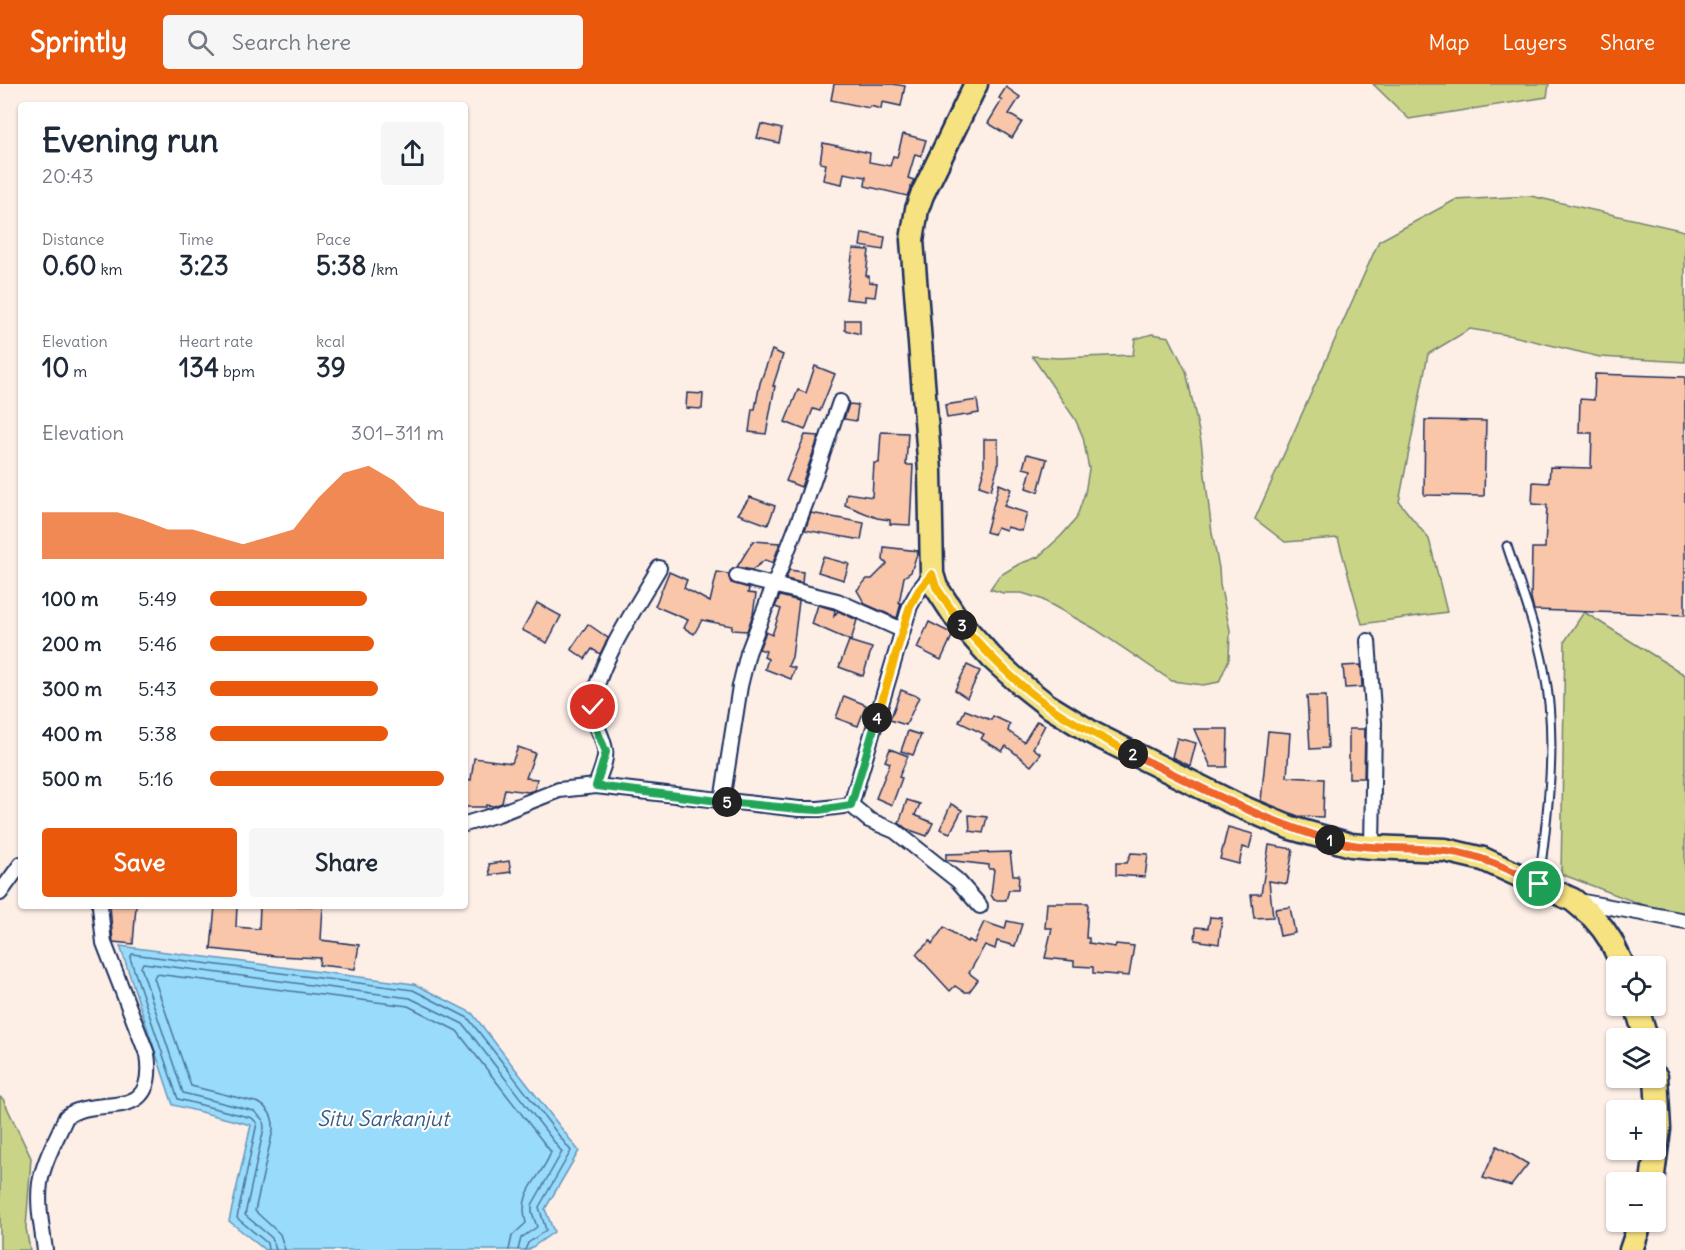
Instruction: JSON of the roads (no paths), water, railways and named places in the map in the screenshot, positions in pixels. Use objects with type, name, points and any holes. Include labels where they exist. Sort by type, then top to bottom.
[{"type":"main road","points":[[976,84],[922,195],[917,209],[912,240],[928,440],[932,574],[936,587],[963,626],[1000,665],[1047,705],[1094,734],[1246,809],[1291,828],[1336,841],[1372,848],[1458,853],[1494,862],[1573,900],[1603,929],[1619,956]]},
{"type":"main road","points":[[1653,1172],[1659,1129],[1657,1088]]},
{"type":"main road","points":[[1631,1250],[1637,1232]]},
{"type":"street","points":[[722,801],[743,669],[806,502],[840,402]]},
{"type":"street","points":[[596,786],[606,752],[594,720],[594,695],[599,678],[614,648],[659,568]]},
{"type":"street","points":[[851,805],[910,606],[932,574]]},
{"type":"street","points":[[737,576],[837,601],[902,630]]},
{"type":"street","points":[[1368,641],[1374,723],[1372,848]]},
{"type":"street","points":[[468,823],[559,790],[596,786],[799,809],[819,810],[851,805],[869,820],[895,831],[958,881],[980,906]]},
{"type":"street","points":[[0,893],[18,868]]},
{"type":"street","points":[[1573,900],[1685,921]]},
{"type":"street","points":[[45,1250],[39,1203],[40,1182],[44,1167],[66,1117],[81,1110],[125,1103],[142,1092],[149,1069],[147,1054],[104,943],[100,909]]},
{"type":"lane","points":[[1507,546],[1545,670],[1551,728],[1547,816],[1539,884]]},
{"type":"water","name":"Situ Sarkanjut","points":[[120,946],[414,984],[472,1013],[579,1151],[545,1209],[554,1232],[528,1250],[265,1250],[229,1221],[251,1125],[173,1105]]}]
